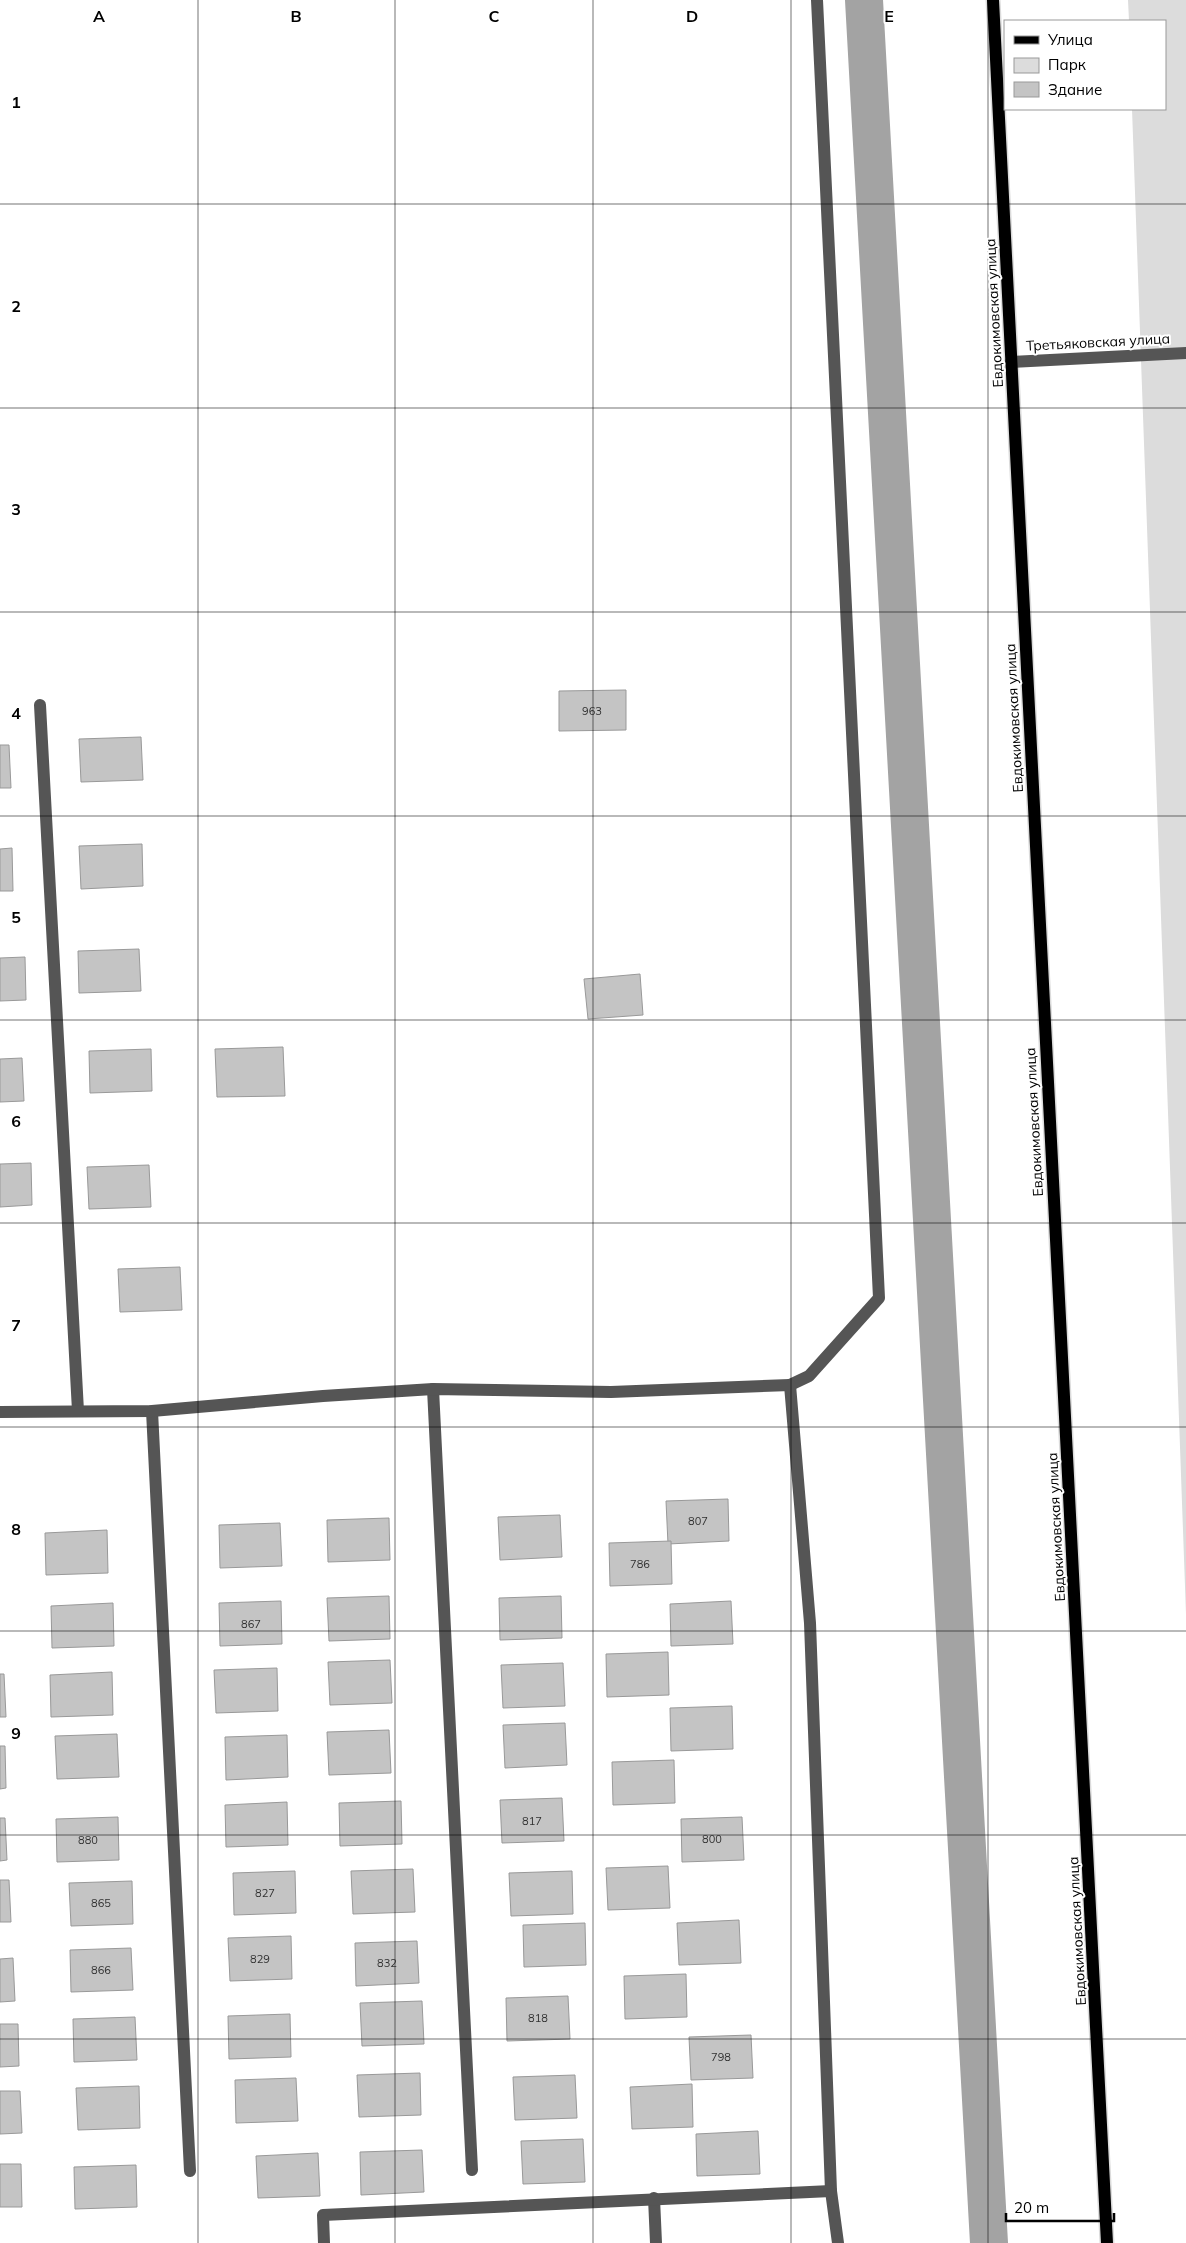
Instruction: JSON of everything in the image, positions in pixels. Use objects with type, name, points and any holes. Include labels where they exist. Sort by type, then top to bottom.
[{"type":"main road","name":"Евдокимовская улица","points":[[993,0],[1107,2243]]},
{"type":"street","points":[[0,1412],[152,1411],[323,1396],[433,1390],[610,1392],[790,1385],[809,1376],[879,1298],[817,0]]},
{"type":"street","name":"Третьяковская улица","points":[[1011,362],[1186,353]]},
{"type":"street","points":[[40,705],[78,1411]]},
{"type":"street","points":[[790,1385],[810,1623],[831,2191],[838,2243]]},
{"type":"street","points":[[433,1390],[472,2170]]},
{"type":"street","points":[[152,1411],[190,2171]]},
{"type":"street","points":[[324,2243],[323,2215],[831,2191]]},
{"type":"street","points":[[654,2198],[656,2243]]},
{"type":"green space","points":[[1128,0],[1186,0],[1186,1614],[1132,110],[1166,110],[1166,20],[1129,20]]},
{"type":"building","points":[[626,690],[626,730],[559,731],[559,691]]},
{"type":"building","points":[[141,737],[143,780],[81,782],[79,739]]},
{"type":"building","points":[[0,745],[9,745],[11,788],[0,788]]},
{"type":"building","points":[[142,844],[143,886],[81,889],[79,846]]},
{"type":"building","points":[[12,848],[13,891],[0,891],[0,849]]},
{"type":"building","points":[[139,949],[141,991],[79,993],[78,951]]},
{"type":"building","points":[[25,957],[26,1000],[0,1001],[0,958]]},
{"type":"building","points":[[640,974],[643,1015],[588,1019],[584,979]]},
{"type":"building","points":[[283,1047],[285,1096],[217,1097],[215,1049]]},
{"type":"building","points":[[151,1049],[152,1091],[90,1093],[89,1051]]},
{"type":"building","points":[[22,1058],[24,1101],[0,1102],[0,1059]]},
{"type":"building","points":[[31,1163],[32,1205],[0,1207],[0,1164]]},
{"type":"building","points":[[149,1165],[151,1207],[89,1209],[87,1167]]},
{"type":"building","points":[[180,1267],[182,1310],[120,1312],[118,1269]]},
{"type":"building","points":[[728,1499],[729,1541],[668,1544],[666,1501]]},
{"type":"building","points":[[560,1515],[562,1557],[500,1560],[498,1517]]},
{"type":"building","points":[[389,1518],[390,1560],[328,1562],[327,1520]]},
{"type":"building","points":[[280,1523],[282,1566],[220,1568],[219,1525]]},
{"type":"building","points":[[107,1530],[108,1573],[46,1575],[45,1533]]},
{"type":"building","points":[[671,1541],[672,1584],[610,1586],[609,1543]]},
{"type":"building","points":[[389,1596],[390,1639],[329,1641],[327,1598]]},
{"type":"building","points":[[561,1596],[562,1638],[500,1640],[499,1598]]},
{"type":"building","points":[[281,1601],[282,1644],[220,1646],[219,1603]]},
{"type":"building","points":[[731,1601],[733,1644],[671,1646],[670,1604]]},
{"type":"building","points":[[113,1603],[114,1646],[52,1648],[51,1606]]},
{"type":"building","points":[[668,1652],[669,1695],[607,1697],[606,1654]]},
{"type":"building","points":[[390,1660],[392,1703],[330,1705],[328,1662]]},
{"type":"building","points":[[563,1663],[565,1706],[503,1708],[501,1665]]},
{"type":"building","points":[[277,1668],[278,1711],[216,1713],[214,1670]]},
{"type":"building","points":[[112,1672],[113,1715],[51,1717],[50,1675]]},
{"type":"building","points":[[0,1674],[4,1674],[6,1717],[0,1717]]},
{"type":"building","points":[[732,1706],[733,1749],[671,1751],[670,1708]]},
{"type":"building","points":[[565,1723],[567,1765],[505,1768],[503,1725]]},
{"type":"building","points":[[389,1730],[391,1773],[329,1775],[327,1732]]},
{"type":"building","points":[[117,1734],[119,1777],[57,1779],[55,1736]]},
{"type":"building","points":[[287,1735],[288,1777],[226,1780],[225,1737]]},
{"type":"building","points":[[0,1746],[5,1746],[6,1788],[0,1789]]},
{"type":"building","points":[[674,1760],[675,1803],[613,1805],[612,1762]]},
{"type":"building","points":[[562,1798],[564,1841],[502,1843],[500,1800]]},
{"type":"building","points":[[401,1801],[402,1844],[340,1846],[339,1803]]},
{"type":"building","points":[[287,1802],[288,1845],[226,1847],[225,1805]]},
{"type":"building","points":[[118,1817],[119,1860],[57,1862],[56,1819]]},
{"type":"building","points":[[742,1817],[744,1860],[682,1862],[681,1819]]},
{"type":"building","points":[[0,1818],[5,1818],[7,1860],[0,1861]]},
{"type":"building","points":[[668,1866],[670,1908],[608,1910],[606,1868]]},
{"type":"building","points":[[413,1869],[415,1912],[353,1914],[351,1871]]},
{"type":"building","points":[[295,1871],[296,1913],[234,1915],[233,1873]]},
{"type":"building","points":[[572,1871],[573,1914],[511,1916],[509,1873]]},
{"type":"building","points":[[0,1880],[9,1880],[11,1922],[0,1922]]},
{"type":"building","points":[[132,1881],[133,1924],[71,1926],[69,1883]]},
{"type":"building","points":[[739,1920],[741,1963],[679,1965],[677,1923]]},
{"type":"building","points":[[585,1923],[586,1965],[524,1967],[523,1925]]},
{"type":"building","points":[[291,1936],[292,1979],[230,1981],[228,1938]]},
{"type":"building","points":[[417,1941],[419,1983],[356,1986],[355,1943]]},
{"type":"building","points":[[131,1948],[133,1990],[71,1992],[70,1950]]},
{"type":"building","points":[[13,1958],[15,2001],[0,2002],[0,1959]]},
{"type":"building","points":[[686,1974],[687,2017],[625,2019],[624,1976]]},
{"type":"building","points":[[568,1996],[570,2039],[507,2041],[506,1998]]},
{"type":"building","points":[[422,2001],[424,2044],[362,2046],[360,2003]]},
{"type":"building","points":[[290,2014],[291,2057],[229,2059],[228,2016]]},
{"type":"building","points":[[135,2017],[137,2060],[74,2062],[73,2019]]},
{"type":"building","points":[[0,2024],[18,2024],[19,2066],[0,2067]]},
{"type":"building","points":[[751,2035],[753,2078],[691,2080],[689,2037]]},
{"type":"building","points":[[420,2073],[421,2115],[359,2117],[357,2075]]},
{"type":"building","points":[[575,2075],[577,2118],[515,2120],[513,2077]]},
{"type":"building","points":[[296,2078],[298,2121],[236,2123],[235,2080]]},
{"type":"building","points":[[692,2084],[693,2127],[632,2129],[630,2087]]},
{"type":"building","points":[[139,2086],[140,2128],[78,2130],[76,2088]]},
{"type":"building","points":[[0,2091],[20,2091],[22,2133],[0,2134]]},
{"type":"building","points":[[758,2131],[760,2174],[697,2176],[696,2134]]},
{"type":"building","points":[[583,2139],[585,2182],[523,2184],[521,2141]]},
{"type":"building","points":[[422,2150],[424,2192],[361,2195],[360,2152]]},
{"type":"building","points":[[318,2153],[320,2196],[258,2198],[256,2156]]},
{"type":"building","points":[[0,2164],[21,2164],[22,2207],[0,2207]]},
{"type":"building","points":[[136,2165],[137,2207],[75,2209],[74,2167]]},
{"type":"waterway","points":[[864,0],[989,2243]]}]
